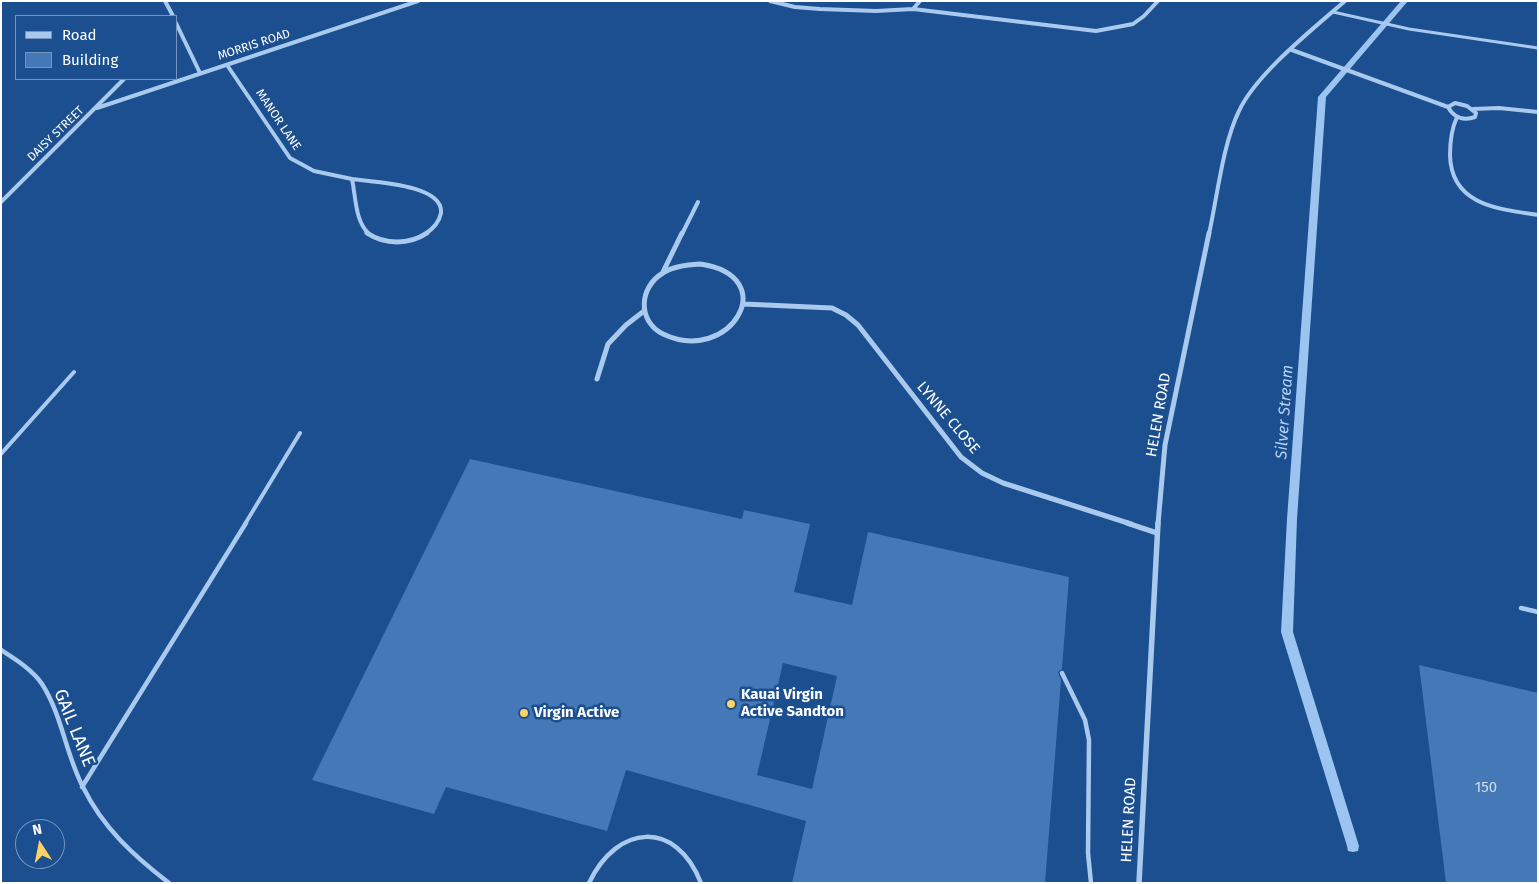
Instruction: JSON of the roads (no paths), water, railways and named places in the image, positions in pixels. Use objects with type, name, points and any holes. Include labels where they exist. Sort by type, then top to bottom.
[{"type":"street","points":[[166,1],[173,15]]},
{"type":"street","name":"MORRIS ROAD","points":[[97,108],[418,1]]},
{"type":"street","points":[[770,1],[794,8],[876,11],[913,9],[1079,30],[1104,31],[1133,24],[1144,16],[1158,1]]},
{"type":"street","points":[[913,9],[920,1]]},
{"type":"street","name":"HELEN ROAD","points":[[1139,883],[1157,533],[1164,445],[1227,149],[1241,107],[1253,90],[1292,50],[1345,1]]},
{"type":"street","points":[[178,27],[200,73]]},
{"type":"street","points":[[1292,50],[1448,107],[1452,114],[1457,117],[1471,119],[1475,117],[1476,113],[1467,105],[1455,103],[1448,107]]},
{"type":"street","name":"MANOR LANE","points":[[227,65],[290,158],[306,168],[352,179],[421,190],[434,197],[441,208],[441,216],[433,229],[424,236],[412,240],[389,242],[371,237],[362,227],[352,179]]},
{"type":"street","name":"DAISY STREET","points":[[1,202],[123,80]]},
{"type":"street","points":[[1473,109],[1499,108],[1538,112]]},
{"type":"street","points":[[1457,117],[1449,132],[1451,165],[1456,184],[1461,190],[1478,200],[1519,212],[1538,215]]},
{"type":"street","points":[[662,273],[698,202]]},
{"type":"street","points":[[700,264],[719,268],[734,278],[742,291],[744,304],[741,313],[735,323],[725,332],[712,338],[698,341],[683,340],[669,337],[657,331],[649,322],[644,311],[643,300],[649,285],[662,273],[680,265],[700,264]]},
{"type":"street","name":"LYNNE CLOSE","points":[[744,304],[832,308],[846,315],[858,326],[961,457],[982,473],[1003,483],[1157,533]]},
{"type":"street","points":[[597,379],[608,344],[621,330],[644,311]]},
{"type":"lane","points":[[1333,12],[1373,23],[1415,31],[1538,48]]},
{"type":"lane","points":[[1,454],[74,372]]},
{"type":"lane","points":[[82,786],[209,584],[300,433]]},
{"type":"lane","points":[[1521,608],[1538,612]]},
{"type":"lane","name":"GAIL LANE","points":[[1,650],[41,683],[82,786],[106,828],[129,852],[169,883]]},
{"type":"lane","points":[[1062,673],[1085,720],[1089,740],[1088,853],[1091,883]]},
{"type":"lane","points":[[588,883],[598,865],[613,849],[631,839],[650,836],[668,841],[685,851],[696,868],[701,883]]},
{"type":"waterway","name":"Silver Stream","points":[[1353,846],[1287,632],[1292,519],[1322,97],[1405,1]]},
{"type":"place","name":"Kauai Virgin Active Sandton","points":[[731,704]]},
{"type":"place","name":"Virgin Active","points":[[524,713]]}]
